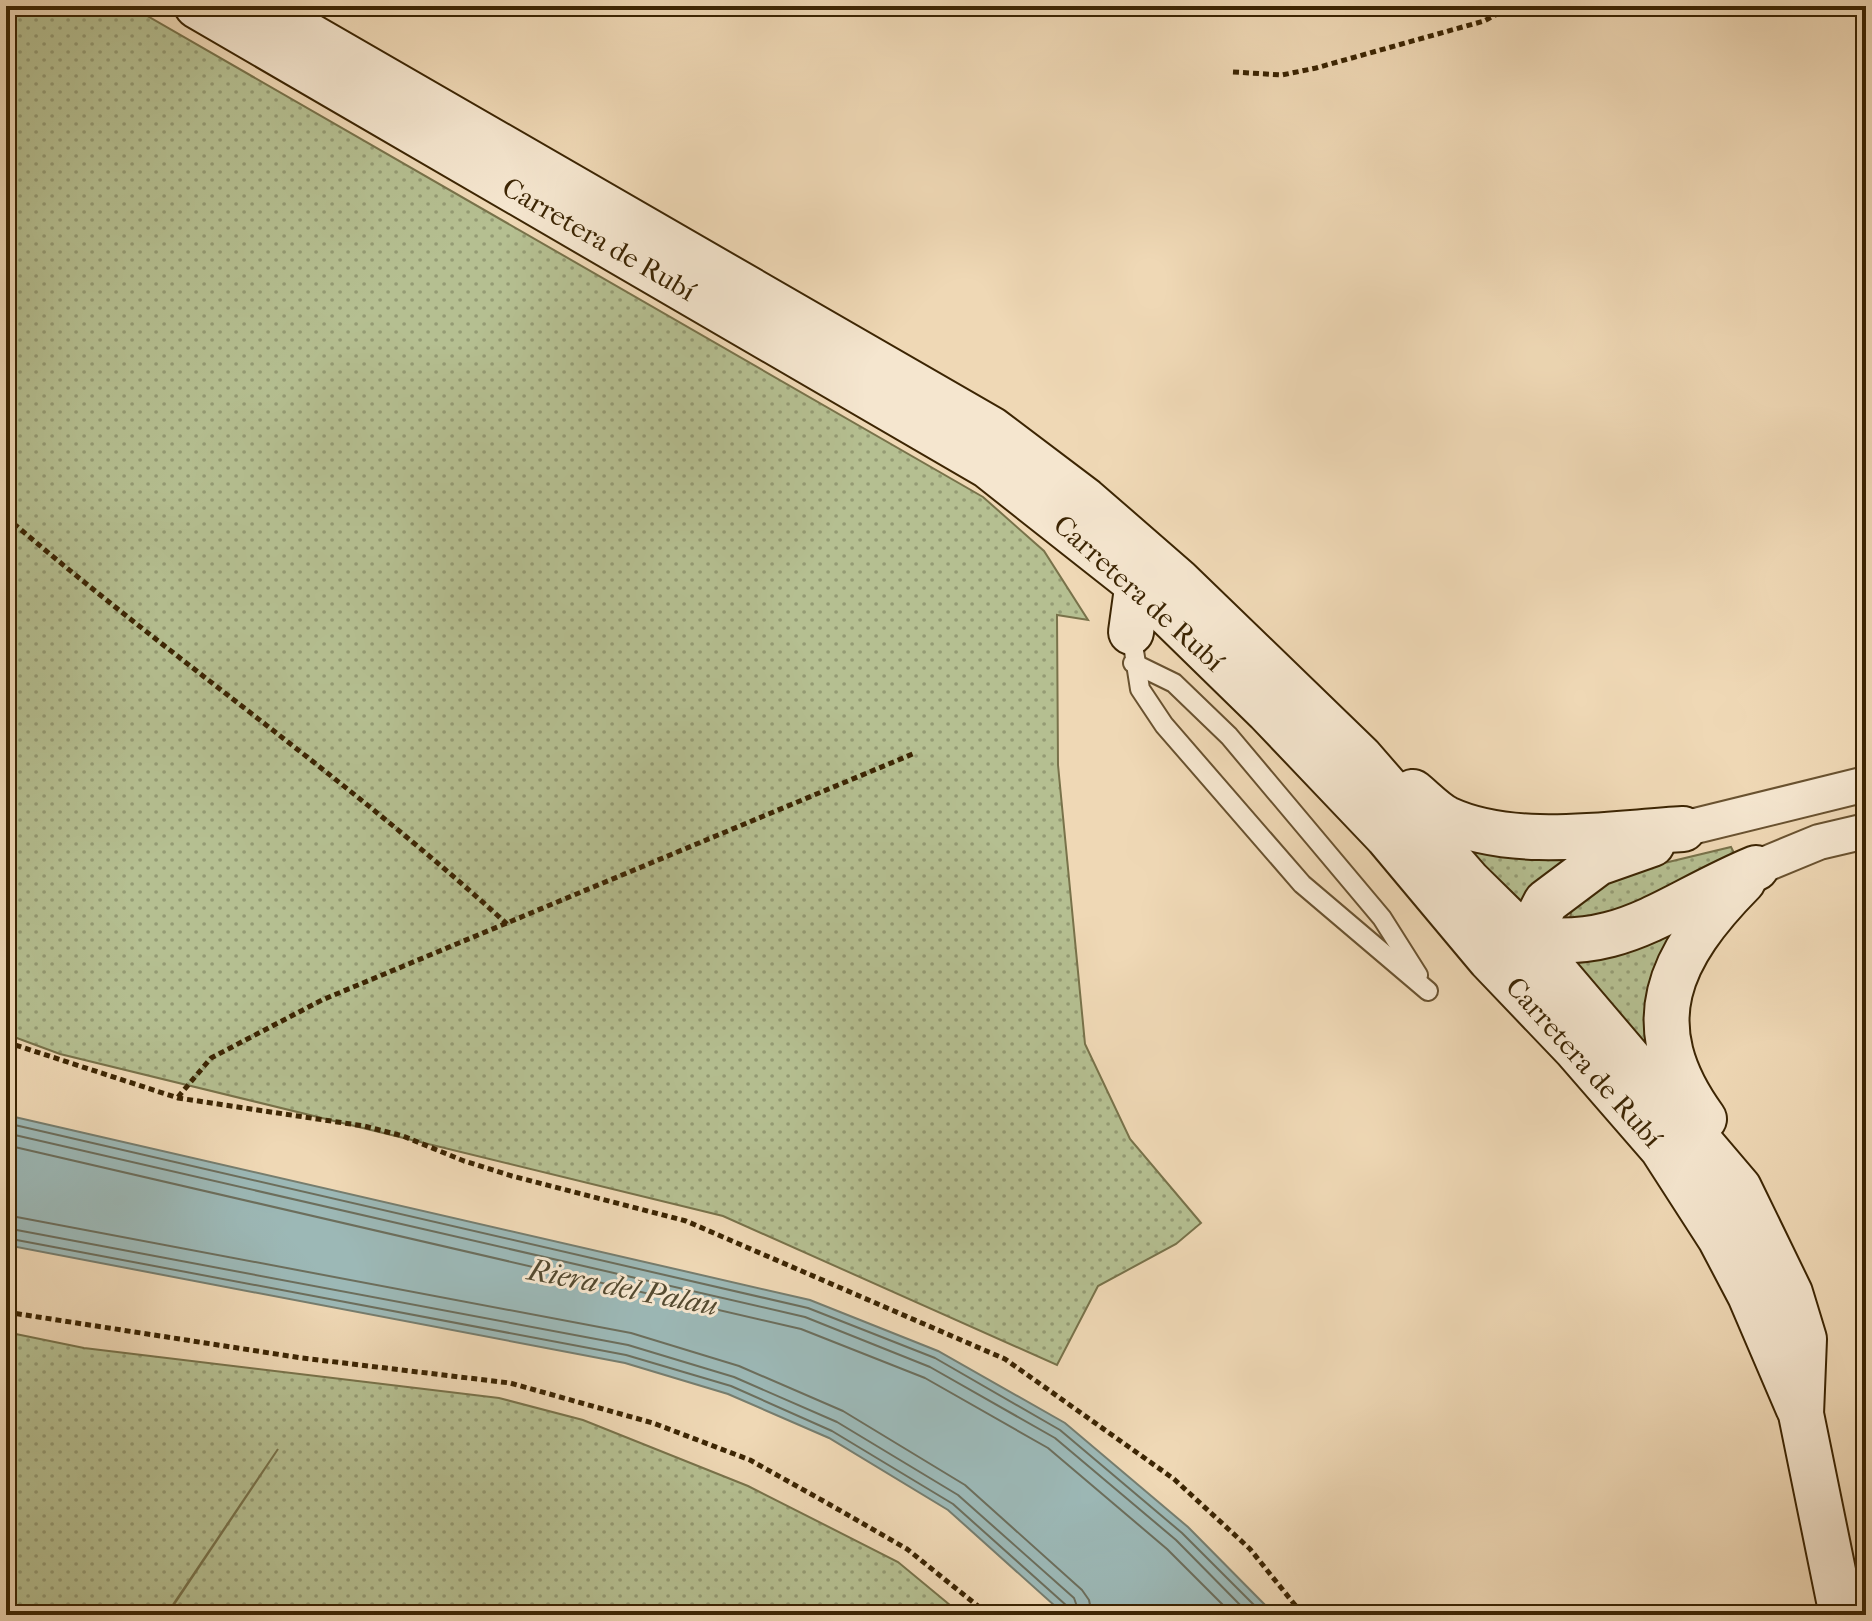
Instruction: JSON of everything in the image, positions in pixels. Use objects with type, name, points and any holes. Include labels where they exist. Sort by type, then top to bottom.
[{"type":"main road","name":"Carretera de Rubí","points":[[197,6],[988,466],[1149,615],[1290,734],[1387,836],[1490,959],[1576,1049],[1662,1148],[1687,1183],[1750,1295],[1801,1414],[1842,1615]]},
{"type":"main road","name":"Carretera de Rubí","points":[[258,6],[991,429],[1085,500],[1149,615],[1252,651],[1360,757],[1468,881],[1527,939],[1739,1188],[1790,1293],[1804,1339],[1801,1414]]},
{"type":"main road","points":[[1149,615],[1221,604],[1258,629],[1412,791],[1443,817],[1469,828],[1528,837],[1683,829]]},
{"type":"main road","points":[[1576,1049],[1545,997],[1532,967],[1527,939],[1546,902],[1570,882],[1598,863],[1637,851],[1683,829]]},
{"type":"main road","points":[[1387,836],[1443,879],[1488,926],[1527,939],[1589,941],[1616,935],[1660,916],[1705,889],[1756,868]]},
{"type":"main road","points":[[1739,1188],[1721,1143],[1688,1097],[1672,1059],[1666,1015],[1671,982],[1686,947],[1756,868]]},
{"type":"street","points":[[1683,829],[1866,784]]},
{"type":"street","points":[[1756,868],[1819,842],[1866,831]]},
{"type":"lane","points":[[1149,615],[1174,683],[1229,736],[1382,918],[1428,991],[1302,884],[1164,725],[1140,689],[1149,615]]},
{"type":"path","points":[[1233,72],[1282,75],[1316,68],[1484,21],[1512,6]]},
{"type":"path","points":[[6,517],[96,594],[447,869],[507,924]]},
{"type":"path","points":[[178,1098],[211,1058],[322,1000],[915,753]]},
{"type":"path","points":[[6,1042],[178,1098],[364,1126],[403,1136],[464,1161],[512,1176],[686,1221],[1005,1359],[1174,1479],[1250,1549],[1303,1615]]},
{"type":"path","points":[[6,1312],[302,1358],[510,1383],[653,1423],[750,1460],[840,1510],[907,1549],[989,1615]]},
{"type":"green space","points":[[6,6],[130,6],[983,497],[1044,551],[1088,620],[1057,615],[1058,765],[1085,1044],[1130,1139],[1201,1223],[1176,1244],[1098,1286],[1057,1365],[723,1216],[60,1054],[6,1034]]},
{"type":"green space","points":[[1457,844],[1565,857],[1566,861],[1516,908]]},
{"type":"green space","points":[[1731,847],[1734,853],[1669,894],[1573,923],[1570,918],[1574,900],[1631,871]]},
{"type":"green space","points":[[1666,936],[1670,938],[1645,1030],[1646,1054],[1562,962]]},
{"type":"green space","points":[[6,1332],[84,1348],[499,1398],[583,1420],[748,1486],[898,1562],[962,1615],[167,1615],[278,1449],[166,1615],[6,1615]]},
{"type":"water","name":"Riera del Palau","points":[[6,1115],[810,1300],[938,1351],[1065,1423],[1188,1527],[1275,1615],[1065,1615],[948,1510],[829,1438],[728,1394],[625,1363],[6,1245]]}]
